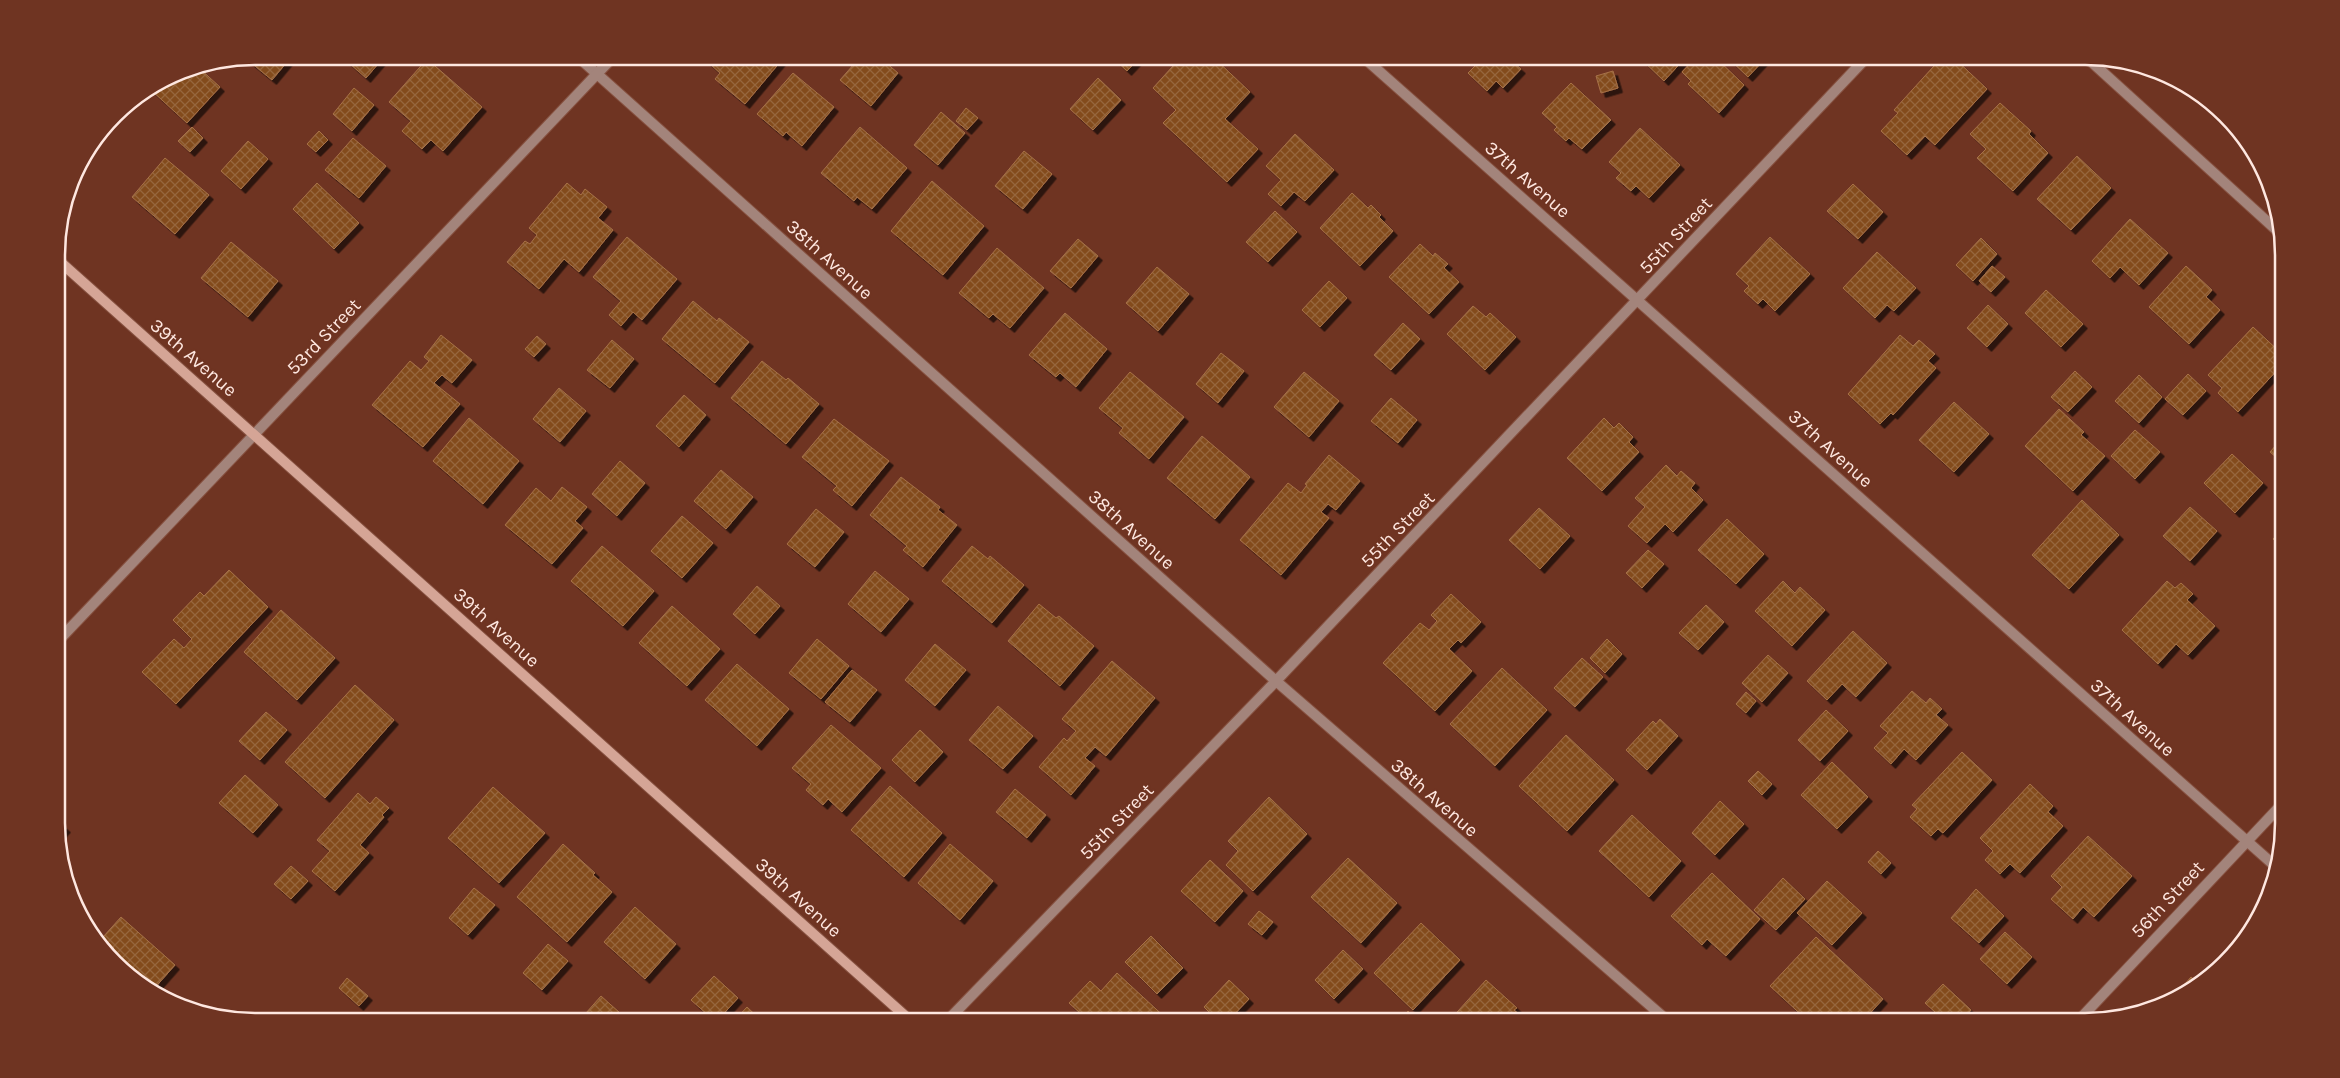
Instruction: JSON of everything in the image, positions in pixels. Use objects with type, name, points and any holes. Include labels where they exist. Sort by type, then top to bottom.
[{"type":"main road","name":"39th Avenue","points":[[65,267],[902,1013]]},
{"type":"street","name":"38th Avenue","points":[[587,65],[1276,682],[1659,1013]]},
{"type":"street","name":"53rd Street","points":[[65,634],[606,65]]},
{"type":"street","name":"37th Avenue","points":[[1372,65],[2271,862]]},
{"type":"street","name":"55th Street","points":[[955,1013],[1276,682],[1860,65]]},
{"type":"street","points":[[2096,65],[2272,226]]},
{"type":"street","name":"56th Street","points":[[2085,1013],[2275,811]]},
{"type":"building","points":[[254,65],[284,65],[272,80]]},
{"type":"building","points":[[351,65],[377,65],[366,78]]},
{"type":"building","points":[[422,65],[434,65],[482,107],[443,151],[431,140],[422,149],[402,131],[411,121],[389,102]]},
{"type":"building","points":[[711,65],[778,65],[745,104],[715,79],[720,73]]},
{"type":"building","points":[[853,65],[889,65],[898,73],[871,106],[840,80]]},
{"type":"building","points":[[1121,65],[1133,65],[1127,71]]},
{"type":"building","points":[[1174,65],[1222,65],[1250,92],[1225,119],[1258,149],[1227,182],[1163,123],[1176,110],[1153,88]]},
{"type":"building","points":[[1476,65],[1516,65],[1521,69],[1503,88],[1496,81],[1487,91],[1468,73]]},
{"type":"building","points":[[1647,65],[1679,65],[1664,81]]},
{"type":"building","points":[[1689,65],[1723,65],[1744,85],[1719,113],[1688,84],[1691,81],[1682,72]]},
{"type":"building","points":[[1735,65],[1759,65],[1748,77]]},
{"type":"building","points":[[1935,65],[1962,65],[1987,89],[1935,145],[1925,136],[1907,155],[1881,131],[1898,113],[1894,110]]},
{"type":"building","points":[[1613,71],[1618,88],[1601,93],[1596,76]]},
{"type":"building","points":[[203,72],[220,87],[187,123],[155,93],[182,79]]},
{"type":"building","points":[[793,73],[834,107],[802,146],[786,132],[783,136],[757,114]]},
{"type":"building","points":[[1098,78],[1121,100],[1093,130],[1070,109]]},
{"type":"building","points":[[1571,83],[1611,120],[1582,149],[1569,138],[1566,141],[1554,130],[1557,127],[1542,113]]},
{"type":"building","points":[[354,88],[374,105],[352,131],[333,114]]},
{"type":"building","points":[[2000,103],[2031,131],[2029,134],[2048,153],[2013,191],[1977,158],[1986,149],[1970,134]]},
{"type":"building","points":[[966,108],[978,118],[967,130],[956,121]]},
{"type":"building","points":[[941,112],[965,133],[938,165],[914,145]]},
{"type":"building","points":[[192,127],[203,138],[190,152],[178,141]]},
{"type":"building","points":[[860,127],[907,168],[872,209],[857,197],[854,201],[821,173]]},
{"type":"building","points":[[1640,128],[1680,165],[1649,198],[1636,186],[1631,191],[1616,178],[1621,173],[1609,162]]},
{"type":"building","points":[[319,131],[328,140],[316,152],[307,144]]},
{"type":"building","points":[[1295,134],[1334,170],[1305,201],[1294,192],[1281,206],[1268,194],[1281,180],[1266,166]]},
{"type":"building","points":[[353,138],[386,166],[359,198],[325,170]]},
{"type":"building","points":[[248,141],[268,159],[241,189],[221,171]]},
{"type":"building","points":[[1024,151],[1052,174],[1023,209],[995,186]]},
{"type":"building","points":[[2077,156],[2111,188],[2071,230],[2037,199]]},
{"type":"building","points":[[165,158],[209,195],[175,234],[132,197]]},
{"type":"building","points":[[932,181],[984,226],[943,275],[891,231]]},
{"type":"building","points":[[317,183],[359,223],[334,249],[293,209]]},
{"type":"building","points":[[567,183],[581,195],[585,189],[607,207],[598,218],[613,230],[579,272],[564,259],[539,289],[507,262],[525,241],[530,244],[537,235],[529,228]]},
{"type":"building","points":[[1853,184],[1883,212],[1858,239],[1827,211]]},
{"type":"building","points":[[1352,193],[1368,208],[1371,205],[1381,215],[1379,217],[1393,231],[1360,266],[1320,228]]},
{"type":"building","points":[[1275,211],[1297,232],[1268,262],[1246,242]]},
{"type":"building","points":[[2130,219],[2168,253],[2139,285],[2120,267],[2110,278],[2092,261]]},
{"type":"building","points":[[627,237],[677,279],[642,320],[633,312],[621,326],[609,315],[621,301],[593,277]]},
{"type":"building","points":[[1770,237],[1810,274],[1775,311],[1763,299],[1758,304],[1744,291],[1749,286],[1736,274]]},
{"type":"building","points":[[1981,238],[1997,254],[1973,281],[1956,265]]},
{"type":"building","points":[[1078,239],[1098,256],[1071,288],[1050,271]]},
{"type":"building","points":[[231,242],[278,281],[248,317],[201,278]]},
{"type":"building","points":[[1420,244],[1433,256],[1435,253],[1448,264],[1444,268],[1459,282],[1429,314],[1389,277]]},
{"type":"building","points":[[997,248],[1044,288],[1010,328],[993,314],[989,318],[959,293]]},
{"type":"building","points":[[1877,252],[1916,288],[1894,311],[1887,305],[1875,318],[1843,288]]},
{"type":"building","points":[[1992,266],[2005,277],[1991,292],[1979,281]]},
{"type":"building","points":[[2186,266],[2212,290],[2206,297],[2220,310],[2189,344],[2149,307]]},
{"type":"building","points":[[1157,267],[1189,294],[1158,331],[1126,303]]},
{"type":"building","points":[[1329,281],[1347,298],[1320,327],[1302,310]]},
{"type":"building","points":[[2046,290],[2083,324],[2061,347],[2025,313]]},
{"type":"building","points":[[693,301],[717,321],[719,318],[749,342],[715,383],[662,339]]},
{"type":"building","points":[[1988,305],[2008,324],[1987,347],[1967,328]]},
{"type":"building","points":[[1473,306],[1486,317],[1490,313],[1516,337],[1485,370],[1447,334]]},
{"type":"building","points":[[1065,313],[1107,349],[1076,387],[1060,373],[1056,377],[1029,355]]},
{"type":"building","points":[[1403,323],[1420,339],[1391,370],[1374,355]]},
{"type":"building","points":[[2253,327],[2275,347],[2275,372],[2238,412],[2218,393],[2222,388],[2208,375]]},
{"type":"building","points":[[441,335],[472,360],[452,383],[442,375],[434,383],[460,404],[423,447],[372,405],[410,361],[421,370],[429,361],[424,357]]},
{"type":"building","points":[[1900,335],[1913,346],[1919,340],[1935,354],[1928,361],[1936,368],[1893,415],[1891,413],[1880,424],[1848,394]]},
{"type":"building","points":[[537,336],[546,344],[534,357],[525,349]]},
{"type":"building","points":[[612,340],[634,359],[610,388],[587,370]]},
{"type":"building","points":[[1221,353],[1244,371],[1218,403],[1196,384]]},
{"type":"building","points":[[762,361],[786,380],[788,378],[819,404],[786,444],[731,398]]},
{"type":"building","points":[[2075,371],[2092,387],[2068,412],[2051,397]]},
{"type":"building","points":[[1130,372],[1184,417],[1149,459],[1119,433],[1123,428],[1099,408]]},
{"type":"building","points":[[1304,372],[1339,401],[1309,437],[1274,407]]},
{"type":"building","points":[[2188,374],[2206,391],[2183,415],[2165,399]]},
{"type":"building","points":[[2139,375],[2162,397],[2139,423],[2115,401]]},
{"type":"building","points":[[559,388],[586,411],[560,442],[533,419]]},
{"type":"building","points":[[684,395],[706,415],[679,447],[656,426]]},
{"type":"building","points":[[1391,398],[1417,420],[1398,443],[1371,421]]},
{"type":"building","points":[[1954,402],[1989,434],[1954,472],[1919,440]]},
{"type":"building","points":[[2059,409],[2084,432],[2081,435],[2105,456],[2073,491],[2025,446]]},
{"type":"building","points":[[469,418],[519,461],[483,504],[433,461]]},
{"type":"building","points":[[1604,418],[1614,428],[1619,423],[1633,437],[1629,442],[1639,452],[1602,491],[1567,458]]},
{"type":"building","points":[[834,419],[889,461],[852,506],[833,490],[837,486],[802,457]]},
{"type":"building","points":[[2135,430],[2160,452],[2135,479],[2111,456]]},
{"type":"building","points":[[1202,436],[1250,477],[1215,519],[1167,478]]},
{"type":"building","points":[[2275,446],[2275,456],[2270,452]]},
{"type":"building","points":[[2232,454],[2263,483],[2235,513],[2204,483]]},
{"type":"building","points":[[1329,455],[1360,481],[1336,510],[1328,504],[1321,512],[1329,518],[1281,575],[1240,540],[1288,483],[1301,493],[1307,485],[1305,484]]},
{"type":"building","points":[[620,461],[645,483],[617,516],[592,494]]},
{"type":"building","points":[[1666,465],[1677,476],[1681,471],[1695,483],[1691,488],[1703,500],[1673,532],[1665,524],[1647,543],[1628,526],[1645,507],[1635,498]]},
{"type":"building","points":[[721,470],[753,497],[726,529],[694,501]]},
{"type":"building","points":[[901,477],[940,507],[938,510],[957,525],[923,567],[903,550],[907,546],[870,515]]},
{"type":"building","points":[[562,487],[587,507],[575,521],[583,528],[552,564],[505,525],[536,488],[551,501]]},
{"type":"building","points":[[2082,500],[2119,535],[2069,589],[2032,555]]},
{"type":"building","points":[[2190,507],[2217,531],[2190,561],[2163,536]]},
{"type":"building","points":[[1539,508],[1570,536],[1540,569],[1509,540]]},
{"type":"building","points":[[816,509],[844,532],[815,567],[787,544]]},
{"type":"building","points":[[682,516],[713,543],[682,578],[651,551]]},
{"type":"building","points":[[1727,519],[1764,554],[1736,584],[1698,550]]},
{"type":"building","points":[[602,546],[654,591],[623,626],[571,581]]},
{"type":"building","points":[[972,546],[988,559],[990,556],[1024,585],[992,623],[942,581]]},
{"type":"building","points":[[1648,550],[1664,564],[1642,588],[1626,573]]},
{"type":"building","points":[[229,570],[268,607],[176,704],[142,672],[174,639],[184,648],[192,639],[173,620],[200,592],[204,596]]},
{"type":"building","points":[[875,571],[909,599],[881,632],[848,604]]},
{"type":"building","points":[[1783,581],[1795,593],[1800,587],[1825,610],[1792,646],[1755,611]]},
{"type":"building","points":[[2167,581],[2175,588],[2181,583],[2193,594],[2187,600],[2215,626],[2188,655],[2176,644],[2158,664],[2122,630]]},
{"type":"building","points":[[757,586],[780,606],[755,634],[733,614]]},
{"type":"building","points":[[1451,594],[1481,622],[1461,643],[1458,640],[1449,649],[1472,671],[1435,711],[1383,663],[1420,623],[1429,630],[1437,621],[1431,615]]},
{"type":"building","points":[[1039,604],[1056,618],[1059,616],[1094,646],[1060,686],[1008,641]]},
{"type":"building","points":[[1706,605],[1724,622],[1698,650],[1679,633]]},
{"type":"building","points":[[672,606],[720,649],[687,686],[639,643]]},
{"type":"building","points":[[281,610],[335,658],[297,700],[244,652]]},
{"type":"building","points":[[1853,631],[1887,663],[1856,697],[1842,684],[1827,700],[1807,681]]},
{"type":"building","points":[[817,639],[849,666],[821,699],[789,673]]},
{"type":"building","points":[[1607,639],[1622,654],[1605,673],[1590,658]]},
{"type":"building","points":[[935,644],[966,670],[935,706],[905,680]]},
{"type":"building","points":[[1768,655],[1788,673],[1762,702],[1742,683]]},
{"type":"building","points":[[1582,658],[1603,677],[1575,707],[1554,688]]},
{"type":"building","points":[[1112,661],[1155,698],[1106,756],[1095,747],[1085,758],[1095,766],[1071,795],[1039,767],[1064,738],[1067,741],[1076,731],[1062,719]]},
{"type":"building","points":[[737,664],[789,709],[757,746],[705,700]]},
{"type":"building","points":[[1502,668],[1547,710],[1495,766],[1450,724]]},
{"type":"building","points":[[852,670],[877,690],[850,722],[825,702]]},
{"type":"building","points":[[355,685],[394,720],[325,798],[285,762]]},
{"type":"building","points":[[1912,691],[1926,703],[1930,698],[1942,709],[1936,715],[1948,725],[1916,760],[1904,749],[1891,764],[1874,748],[1888,733],[1880,726]]},
{"type":"building","points":[[1746,692],[1756,701],[1746,713],[1736,704]]},
{"type":"building","points":[[998,706],[1033,736],[1003,769],[969,740]]},
{"type":"building","points":[[1826,710],[1848,731],[1820,761],[1798,740]]},
{"type":"building","points":[[266,712],[287,730],[260,760],[239,741]]},
{"type":"building","points":[[1660,719],[1678,736],[1647,770],[1626,750],[1653,721],[1656,724]]},
{"type":"building","points":[[831,725],[881,768],[842,812],[828,799],[823,805],[806,790],[811,784],[792,768]]},
{"type":"building","points":[[920,730],[943,752],[915,782],[892,760]]},
{"type":"building","points":[[1566,735],[1614,780],[1567,831],[1519,786]]},
{"type":"building","points":[[1962,752],[1992,780],[1943,833],[1938,829],[1931,836],[1910,817],[1917,809],[1912,805]]},
{"type":"building","points":[[1832,762],[1868,797],[1837,829],[1801,795]]},
{"type":"building","points":[[1758,771],[1772,784],[1762,795],[1748,781]]},
{"type":"building","points":[[245,775],[278,805],[253,833],[219,803]]},
{"type":"building","points":[[2030,784],[2053,806],[2048,812],[2063,826],[2020,873],[2010,864],[2000,874],[1985,860],[1993,851],[1980,838]]},
{"type":"building","points":[[890,786],[942,833],[904,877],[851,830]]},
{"type":"building","points":[[493,787],[545,833],[499,883],[448,838]]},
{"type":"building","points":[[1015,789],[1046,815],[1027,838],[996,812]]},
{"type":"building","points":[[358,793],[370,804],[376,797],[389,808],[382,815],[384,817],[360,845],[369,853],[335,891],[312,871],[330,851],[317,840]]},
{"type":"building","points":[[1269,797],[1307,834],[1253,891],[1226,865],[1238,851],[1228,841]]},
{"type":"building","points":[[1720,801],[1744,824],[1715,855],[1692,833]]},
{"type":"building","points":[[1632,815],[1681,861],[1649,897],[1599,851]]},
{"type":"building","points":[[2088,836],[2132,876],[2094,917],[2083,907],[2073,919],[2051,899],[2062,887],[2051,876]]},
{"type":"building","points":[[563,844],[595,873],[593,875],[612,892],[567,942],[517,897]]},
{"type":"building","points":[[950,844],[993,881],[960,920],[918,883]]},
{"type":"building","points":[[1878,851],[1891,863],[1881,874],[1868,862]]},
{"type":"building","points":[[1348,858],[1397,903],[1361,943],[1311,897]]},
{"type":"building","points":[[1210,860],[1243,891],[1215,922],[1181,891]]},
{"type":"building","points":[[291,866],[308,881],[291,899],[274,884]]},
{"type":"building","points":[[1712,873],[1760,919],[1726,956],[1707,939],[1702,945],[1671,916]]},
{"type":"building","points":[[1783,878],[1805,899],[1776,930],[1754,910]]},
{"type":"building","points":[[1827,881],[1862,913],[1832,945],[1797,913]]},
{"type":"building","points":[[474,888],[495,905],[468,935],[449,918]]},
{"type":"building","points":[[1976,889],[2004,916],[1979,943],[1951,918]]},
{"type":"building","points":[[635,907],[676,944],[645,979],[604,942]]},
{"type":"building","points":[[1259,911],[1273,922],[1262,935],[1248,924]]},
{"type":"building","points":[[121,917],[175,965],[157,986],[130,966],[103,937]]},
{"type":"building","points":[[1421,923],[1460,960],[1413,1010],[1374,973]]},
{"type":"building","points":[[2005,932],[2032,957],[2007,984],[1980,959]]},
{"type":"building","points":[[1151,936],[1183,968],[1157,994],[1125,962]]},
{"type":"building","points":[[1816,937],[1883,999],[1870,1013],[1799,1013],[1770,986]]},
{"type":"building","points":[[548,944],[568,961],[542,990],[523,973]]},
{"type":"building","points":[[1343,950],[1363,969],[1334,999],[1315,980]]},
{"type":"building","points":[[1117,973],[1160,1013],[1080,1013],[1069,1003],[1090,981],[1101,991]]},
{"type":"building","points":[[714,976],[738,998],[724,1013],[706,1013],[691,1000]]},
{"type":"building","points":[[2191,977],[2194,979],[2191,981],[2183,986]]},
{"type":"building","points":[[347,978],[368,996],[359,1006],[339,988]]},
{"type":"building","points":[[1229,980],[1249,999],[1236,1013],[1210,1013],[1204,1007]]},
{"type":"building","points":[[1486,980],[1517,1008],[1514,1010],[1518,1013],[1456,1013]]},
{"type":"building","points":[[1943,984],[1971,1010],[1968,1013],[1936,1013],[1925,1003]]},
{"type":"building","points":[[601,996],[620,1013],[586,1013]]},
{"type":"building","points":[[747,1007],[753,1013],[741,1013]]}]
